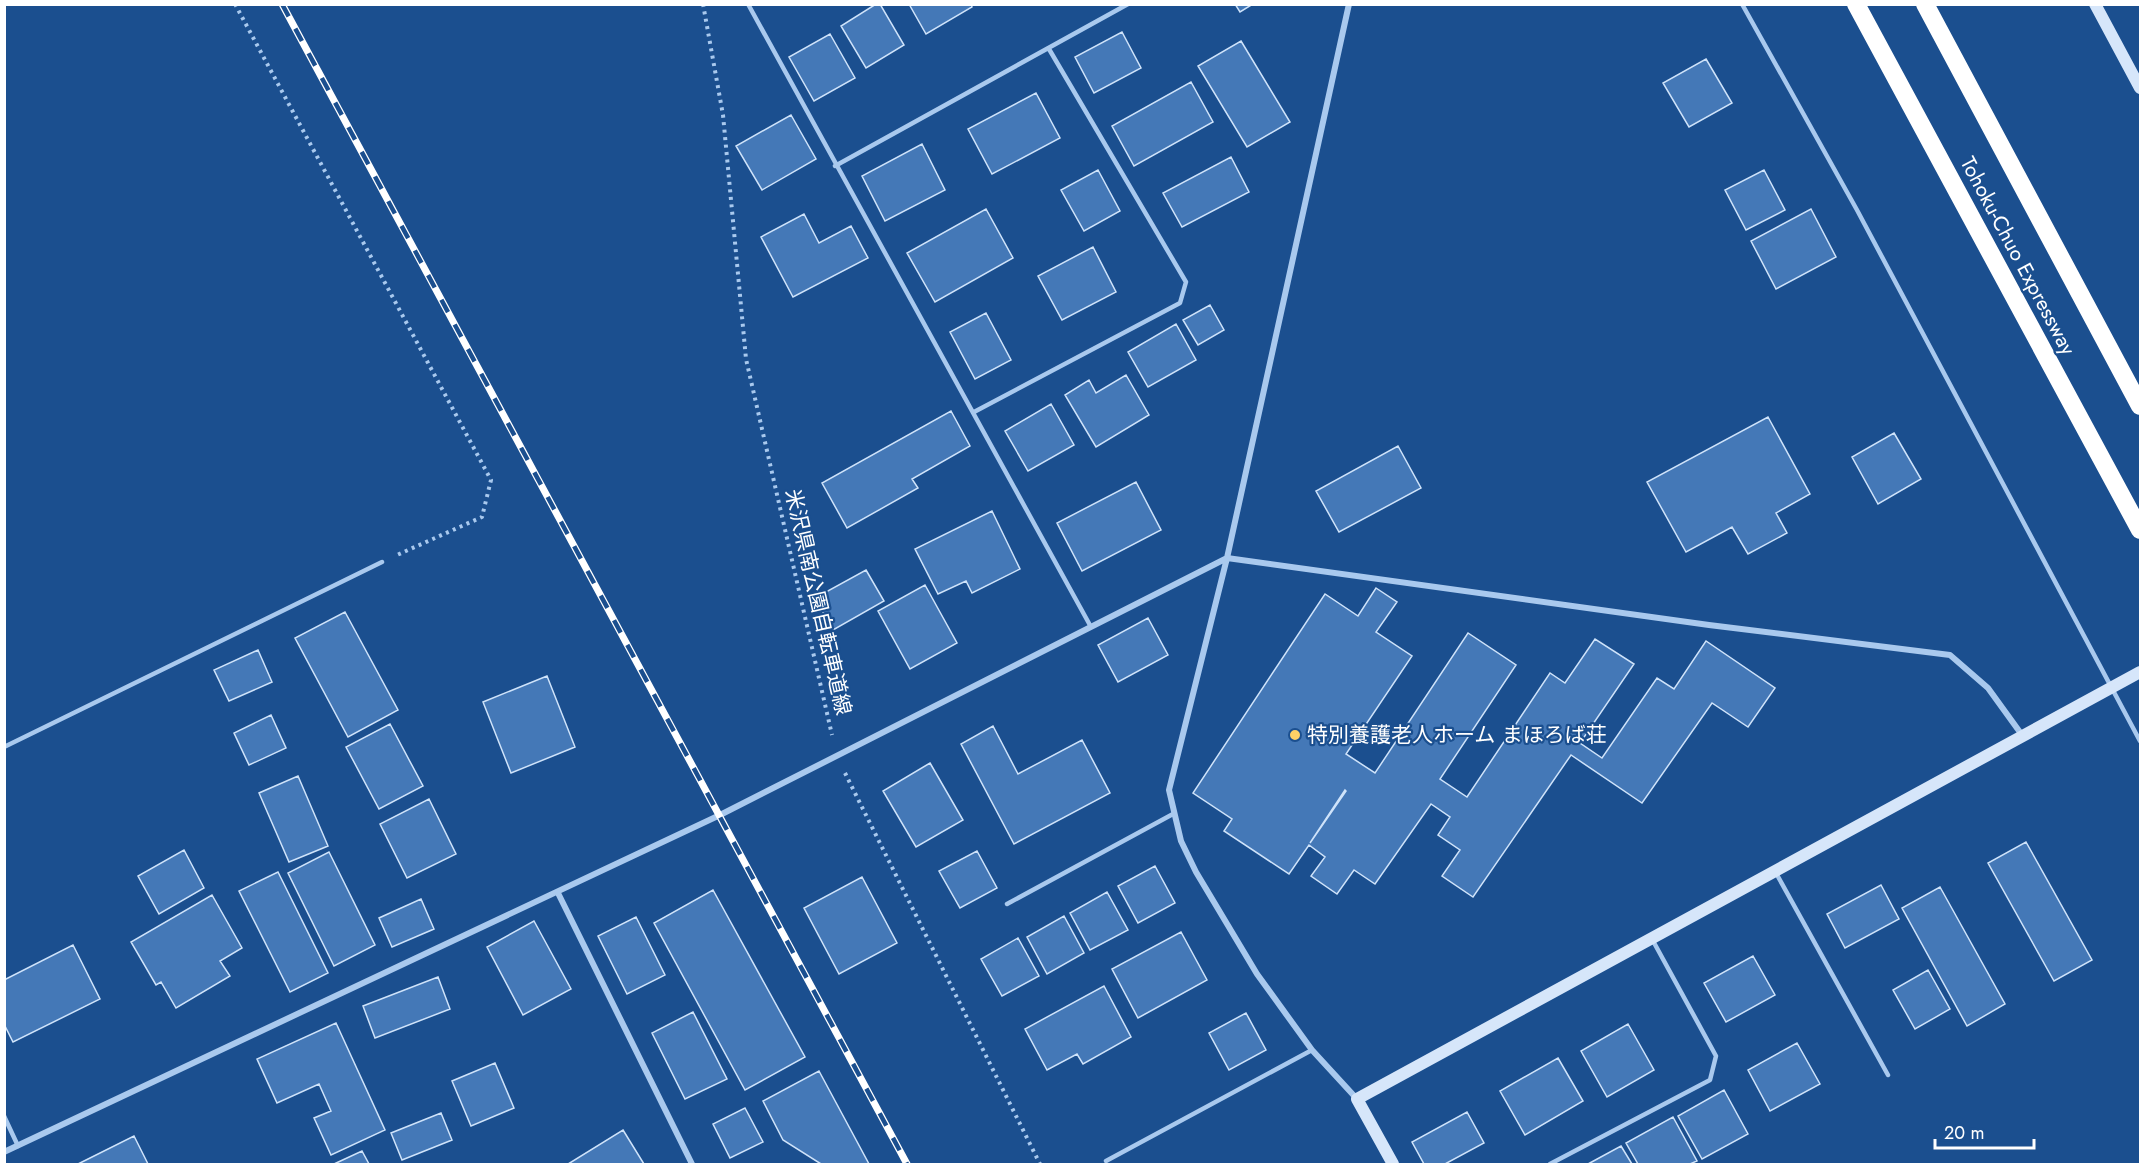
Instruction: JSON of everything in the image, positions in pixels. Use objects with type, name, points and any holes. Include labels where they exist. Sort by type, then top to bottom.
[{"type":"highway","name":"Tohoku-Chuo Expressway","points":[[1856,4],[2140,530]]},
{"type":"highway","name":"Tohoku-Chuo Expressway","points":[[1925,4],[2140,406]]},
{"type":"street","points":[[1349,4],[1227,558],[1174,760],[1169,790],[1181,841],[1196,872],[1257,974],[1312,1050],[1357,1099],[1393,1164]]},
{"type":"street","points":[[2095,4],[2140,88]]},
{"type":"street","points":[[4,1152],[558,893],[837,756],[1227,558],[1709,625],[1950,655],[1988,688],[2022,735]]},
{"type":"street","points":[[1357,1099],[2140,672]]},
{"type":"street","points":[[558,893],[692,1164]]},
{"type":"lane","points":[[748,4],[835,166],[974,412],[1091,627]]},
{"type":"lane","points":[[835,166],[1128,4]]},
{"type":"lane","points":[[1742,4],[1857,210],[2140,741]]},
{"type":"lane","points":[[974,412],[1179,303],[1186,282],[1049,49]]},
{"type":"lane","points":[[4,747],[382,562]]},
{"type":"lane","points":[[1007,904],[1173,814]]},
{"type":"lane","points":[[1775,870],[1888,1075]]},
{"type":"lane","points":[[1550,1164],[1710,1080],[1716,1056],[1651,938]]},
{"type":"lane","points":[[1106,1161],[1312,1050]]},
{"type":"lane","points":[[4,1116],[18,1146]]},
{"type":"path","points":[[235,4],[491,480],[482,517],[382,562]]},
{"type":"path","name":"米沢県南公園自転車道線","points":[[702,4],[723,115],[746,359],[800,584],[837,756],[1041,1164]]},
{"type":"building","points":[[876,4],[880,4],[904,45],[866,68],[841,26]]},
{"type":"building","points":[[909,4],[971,4],[972,7],[926,34]]},
{"type":"building","points":[[1235,4],[1253,4],[1240,12]]},
{"type":"building","points":[[1122,32],[1141,68],[1094,93],[1075,57]]},
{"type":"building","points":[[830,34],[855,78],[814,101],[789,57]]},
{"type":"building","points":[[1241,41],[1290,122],[1247,147],[1198,66]]},
{"type":"building","points":[[1706,59],[1732,103],[1689,127],[1663,83]]},
{"type":"building","points":[[1191,82],[1213,122],[1134,166],[1112,126]]},
{"type":"building","points":[[1036,93],[1060,138],[992,174],[968,129]]},
{"type":"building","points":[[791,115],[816,159],[762,190],[736,146]]},
{"type":"building","points":[[922,144],[945,190],[885,221],[862,176]]},
{"type":"building","points":[[1231,157],[1249,192],[1182,227],[1163,193]]},
{"type":"building","points":[[1098,170],[1120,211],[1084,231],[1061,190]]},
{"type":"building","points":[[1764,170],[1785,210],[1746,230],[1725,190]]},
{"type":"building","points":[[986,209],[1013,258],[935,302],[907,253]]},
{"type":"building","points":[[1811,209],[1836,257],[1776,289],[1751,241]]},
{"type":"building","points":[[804,214],[819,243],[851,226],[868,258],[793,297],[761,237]]},
{"type":"building","points":[[1093,247],[1116,292],[1062,320],[1038,276]]},
{"type":"building","points":[[1210,305],[1224,330],[1198,345],[1183,320]]},
{"type":"building","points":[[986,313],[1011,360],[975,379],[950,332]]},
{"type":"building","points":[[1176,324],[1196,360],[1148,387],[1128,352]]},
{"type":"building","points":[[1126,375],[1149,415],[1096,447],[1065,395],[1089,380],[1096,393]]},
{"type":"building","points":[[1051,404],[1074,445],[1028,471],[1005,431]]},
{"type":"building","points":[[951,411],[970,446],[912,479],[918,488],[847,528],[822,483]]},
{"type":"building","points":[[1768,417],[1810,494],[1776,513],[1787,533],[1748,554],[1732,527],[1686,552],[1647,482]]},
{"type":"building","points":[[1894,433],[1921,479],[1878,504],[1852,457]]},
{"type":"building","points":[[1398,446],[1421,488],[1339,532],[1316,491]]},
{"type":"building","points":[[1136,482],[1161,530],[1082,571],[1057,523]]},
{"type":"building","points":[[992,511],[1020,569],[972,593],[966,581],[938,594],[915,549]]},
{"type":"building","points":[[866,570],[884,601],[833,630],[815,598]]},
{"type":"building","points":[[925,585],[957,643],[910,669],[878,611]]},
{"type":"building","name":"特別養護老人ホーム まほろば荘","points":[[1376,588],[1397,602],[1376,632],[1412,656],[1346,754],[1375,773],[1468,633],[1516,665],[1440,779],[1467,797],[1550,673],[1565,683],[1595,639],[1634,664],[1580,743],[1602,758],[1657,678],[1674,689],[1706,641],[1775,688],[1748,727],[1712,703],[1642,803],[1571,755],[1473,897],[1442,876],[1460,850],[1438,835],[1450,817],[1431,804],[1375,884],[1354,870],[1337,894],[1311,876],[1325,857],[1309,845],[1289,874],[1224,831],[1232,819],[1193,793],[1325,594],[1358,616]],"holes":[[[1345,790],[1346,791],[1310,843]]]},
{"type":"building","points":[[345,612],[398,710],[348,737],[295,638]]},
{"type":"building","points":[[1148,618],[1168,655],[1118,682],[1098,645]]},
{"type":"building","points":[[258,650],[272,682],[229,701],[214,670]]},
{"type":"building","points":[[547,676],[575,747],[511,773],[483,702]]},
{"type":"building","points":[[271,715],[286,748],[249,765],[234,733]]},
{"type":"building","points":[[390,724],[423,786],[379,809],[346,747]]},
{"type":"building","points":[[993,726],[1018,774],[1082,740],[1110,793],[1014,844],[961,744]]},
{"type":"building","points":[[930,763],[963,820],[916,847],[883,791]]},
{"type":"building","points":[[298,776],[328,846],[289,862],[259,793]]},
{"type":"building","points":[[429,799],[456,854],[407,878],[380,824]]},
{"type":"building","points":[[2026,842],[2092,960],[2054,981],[1988,863]]},
{"type":"building","points":[[184,850],[204,888],[159,914],[138,876]]},
{"type":"building","points":[[977,851],[997,888],[960,908],[939,871]]},
{"type":"building","points":[[329,852],[375,945],[334,966],[288,873]]},
{"type":"building","points":[[1155,866],[1175,903],[1138,923],[1118,886]]},
{"type":"building","points":[[278,872],[328,973],[290,992],[239,891]]},
{"type":"building","points":[[862,877],[897,943],[839,974],[804,908]]},
{"type":"building","points":[[1881,885],[1899,919],[1845,948],[1827,914]]},
{"type":"building","points":[[1940,887],[2005,1004],[1967,1026],[1902,908]]},
{"type":"building","points":[[713,890],[805,1057],[745,1090],[654,923]]},
{"type":"building","points":[[1107,892],[1128,930],[1090,950],[1070,913]]},
{"type":"building","points":[[212,895],[242,948],[220,961],[230,976],[176,1008],[161,982],[156,985],[131,942]]},
{"type":"building","points":[[421,899],[434,929],[392,947],[379,918]]},
{"type":"building","points":[[1064,916],[1084,953],[1047,974],[1027,937]]},
{"type":"building","points":[[636,917],[665,975],[627,994],[598,936]]},
{"type":"building","points":[[534,921],[571,989],[523,1015],[487,947]]},
{"type":"building","points":[[1181,932],[1207,980],[1138,1018],[1112,969]]},
{"type":"building","points":[[1018,938],[1039,976],[1002,996],[981,959]]},
{"type":"building","points":[[73,945],[100,999],[13,1042],[4,1024],[4,980]]},
{"type":"building","points":[[1753,956],[1775,995],[1726,1022],[1704,983]]},
{"type":"building","points":[[1928,970],[1950,1009],[1915,1029],[1893,990]]},
{"type":"building","points":[[438,977],[450,1009],[375,1038],[363,1006]]},
{"type":"building","points":[[1104,986],[1131,1037],[1083,1064],[1077,1054],[1047,1070],[1025,1029]]},
{"type":"building","points":[[693,1012],[727,1079],[685,1099],[652,1033]]},
{"type":"building","points":[[1246,1013],[1266,1050],[1229,1070],[1209,1033]]},
{"type":"building","points":[[336,1023],[385,1130],[331,1155],[314,1118],[331,1111],[319,1084],[277,1103],[257,1059]]},
{"type":"building","points":[[1628,1024],[1654,1070],[1607,1097],[1581,1051]]},
{"type":"building","points":[[1797,1043],[1820,1084],[1770,1111],[1748,1070]]},
{"type":"building","points":[[1558,1058],[1583,1101],[1525,1135],[1500,1091]]},
{"type":"building","points":[[495,1063],[514,1108],[471,1126],[452,1081]]},
{"type":"building","points":[[819,1071],[869,1164],[821,1164],[783,1140],[763,1101]]},
{"type":"building","points":[[1724,1090],[1748,1134],[1702,1159],[1678,1116]]},
{"type":"building","points":[[745,1108],[763,1142],[730,1158],[713,1124]]},
{"type":"building","points":[[1467,1112],[1484,1143],[1445,1164],[1424,1164],[1412,1142]]},
{"type":"building","points":[[441,1113],[452,1140],[402,1160],[391,1133]]},
{"type":"building","points":[[1673,1117],[1697,1161],[1690,1164],[1638,1164],[1626,1143]]},
{"type":"building","points":[[623,1130],[644,1164],[568,1164]]},
{"type":"building","points":[[134,1136],[148,1164],[78,1164]]},
{"type":"building","points":[[1621,1146],[1632,1164],[1588,1164]]},
{"type":"building","points":[[362,1151],[369,1164],[334,1164]]},
{"type":"railway","points":[[282,4],[907,1164]]},
{"type":"place","name":"特別養護老人ホーム まほろば荘","points":[[1295,735]]}]
